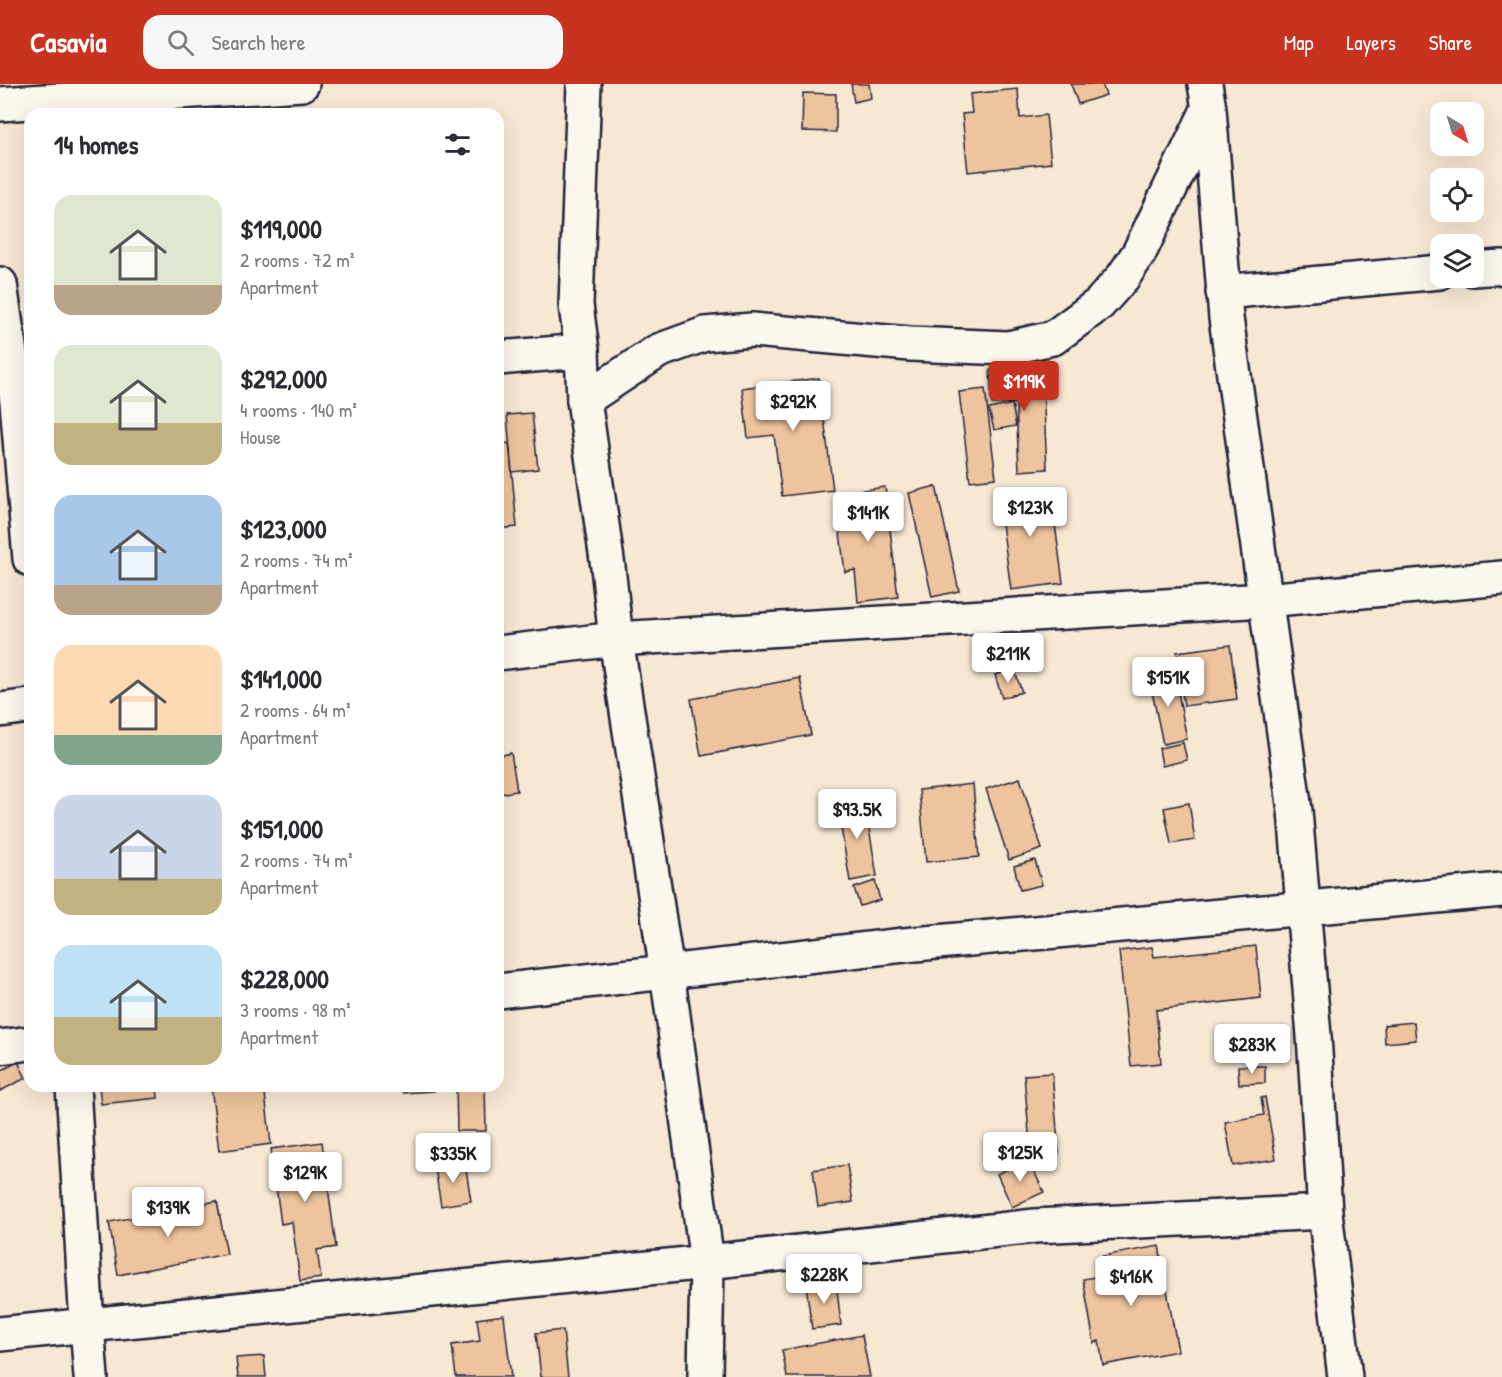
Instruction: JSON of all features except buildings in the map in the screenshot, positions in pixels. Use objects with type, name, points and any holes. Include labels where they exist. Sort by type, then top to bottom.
[{"type":"street","points":[[0,104],[302,84]]},
{"type":"street","points":[[584,84],[576,305],[582,351],[584,400],[616,639],[667,972],[707,1262],[705,1377]]},
{"type":"street","points":[[584,400],[658,351],[705,334],[752,330],[910,344],[1008,348],[1053,338],[1099,304],[1123,277],[1139,253],[1207,96]]},
{"type":"street","points":[[1207,96],[1223,292],[1295,811],[1314,1036],[1325,1212],[1345,1377]]},
{"type":"street","points":[[1484,268],[1502,267]]},
{"type":"street","points":[[1223,292],[1430,273]]},
{"type":"street","points":[[0,284],[16,402],[24,492]]},
{"type":"street","points":[[504,358],[582,351]]},
{"type":"street","points":[[504,651],[616,639],[1265,600],[1502,578]]},
{"type":"street","points":[[0,710],[24,707]]},
{"type":"street","points":[[504,990],[904,945],[1502,890]]},
{"type":"street","points":[[0,1047],[24,1044]]},
{"type":"street","points":[[73,1092],[91,1377]]},
{"type":"street","points":[[0,1334],[1035,1226],[1325,1212]]}]
